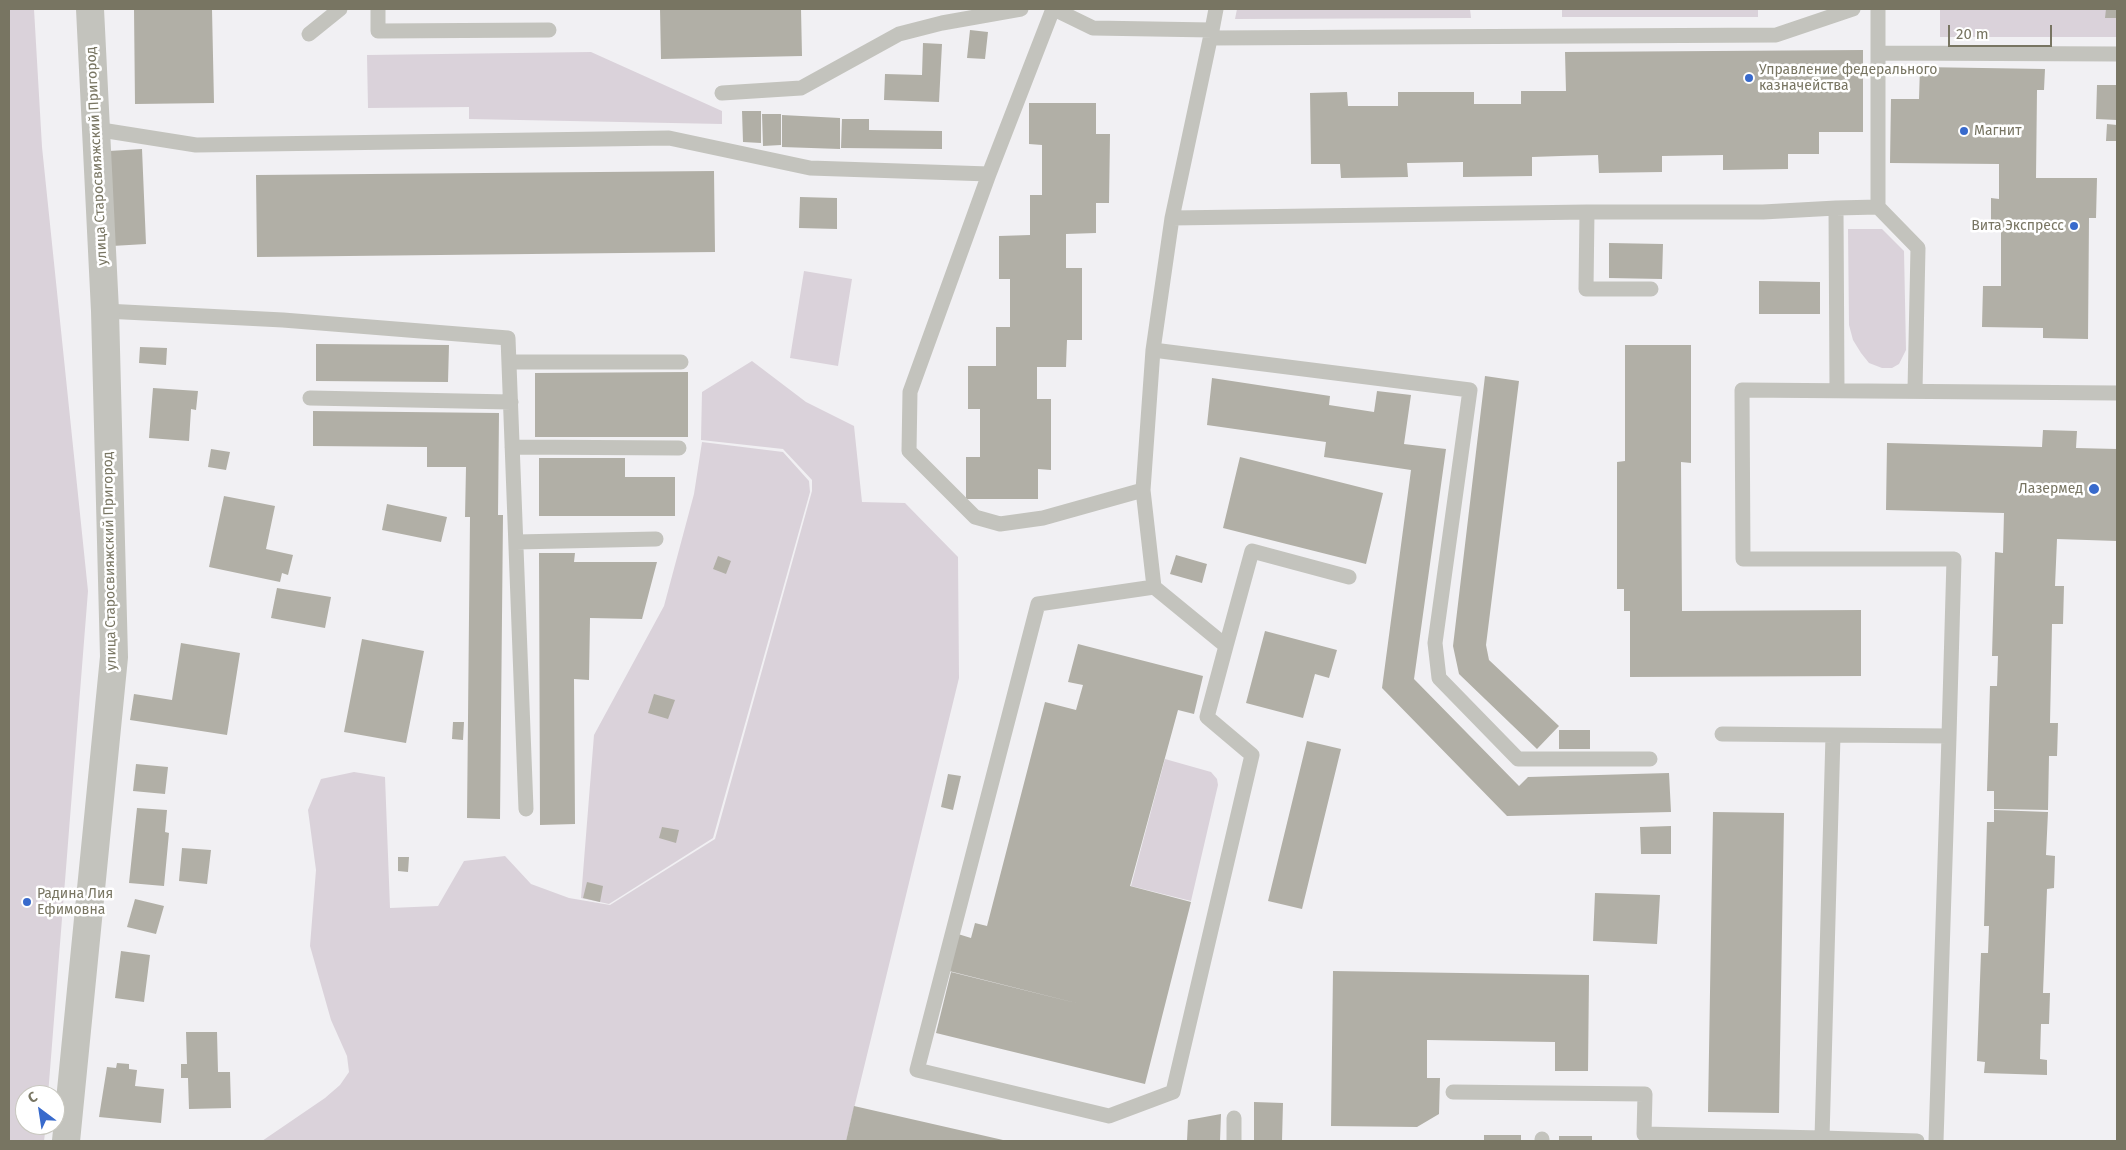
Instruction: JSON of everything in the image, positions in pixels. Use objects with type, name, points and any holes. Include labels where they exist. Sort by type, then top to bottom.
[{"type":"street","name":"улица Старосвияжский Пригород","points":[[66,1141],[114,658],[104,311],[90,9]]},
{"type":"lane","points":[[309,34],[340,9]]},
{"type":"lane","points":[[378,9],[378,31],[549,30]]},
{"type":"lane","points":[[722,93],[801,88],[899,34],[942,23],[1021,9]]},
{"type":"lane","points":[[1143,490],[1043,518],[1000,524],[975,517],[909,451],[910,392],[989,174],[1053,9],[1093,28],[1212,34],[1776,35],[1853,9]]},
{"type":"lane","points":[[1216,9],[1172,218],[1153,350],[1143,490],[1154,588],[1226,646]]},
{"type":"lane","points":[[1878,9],[1878,207],[1918,248],[1916,390]]},
{"type":"lane","points":[[1878,53],[2117,54]]},
{"type":"lane","points":[[95,130],[196,145],[669,138],[810,168],[989,174]]},
{"type":"lane","points":[[1172,218],[1587,212],[1763,212],[1878,207]]},
{"type":"lane","points":[[1836,208],[1837,390]]},
{"type":"lane","points":[[1587,212],[1586,289],[1651,289]]},
{"type":"lane","points":[[104,311],[282,320],[508,338],[526,810]]},
{"type":"lane","points":[[1153,350],[1470,390],[1435,644],[1438,678],[1518,759],[1650,759]]},
{"type":"lane","points":[[509,362],[681,362]]},
{"type":"lane","points":[[1936,1141],[1954,559],[1743,559],[1742,390],[2117,393]]},
{"type":"lane","points":[[310,398],[511,402]]},
{"type":"lane","points":[[512,448],[679,448]]},
{"type":"lane","points":[[516,542],[656,539]]},
{"type":"lane","points":[[1154,588],[1038,604],[917,1070],[1109,1116],[1173,1092],[1252,755],[1207,717],[1252,551],[1349,577]]},
{"type":"lane","points":[[1722,734],[1949,736]]},
{"type":"lane","points":[[1822,1138],[1833,735]]},
{"type":"lane","points":[[1453,1092],[1645,1094],[1644,1134],[1917,1141]]},
{"type":"lane","points":[[1234,1118],[1234,1141]]},
{"type":"shaded area","points":[[9,9],[34,9],[42,147],[88,591],[49,1085],[15,1085],[15,1135],[45,1135],[44,1141],[9,1141]]},
{"type":"shaded area","points":[[1237,9],[1470,9],[1471,18],[1235,19]]},
{"type":"shaded area","points":[[1562,9],[1758,9],[1758,17],[1562,17]]},
{"type":"shaded area","points":[[1940,9],[2117,9],[2117,37],[1940,37]]},
{"type":"shaded area","points":[[591,52],[722,111],[722,124],[469,119],[469,107],[368,108],[367,55]]},
{"type":"shaded area","points":[[1848,229],[1882,229],[1904,251],[1906,350],[1899,364],[1892,368],[1882,368],[1869,363],[1853,340],[1849,325]]},
{"type":"shaded area","points":[[804,271],[852,279],[838,366],[790,358]]},
{"type":"shaded area","points":[[752,361],[806,402],[854,426],[862,502],[905,503],[958,557],[959,678],[846,1141],[262,1141],[325,1098],[340,1085],[349,1072],[347,1056],[331,1020],[310,946],[316,870],[308,810],[321,779],[354,772],[385,777],[390,908],[438,906],[464,861],[505,856],[531,884],[569,898],[610,905],[715,839],[812,491],[812,480],[783,449],[701,440],[702,392]]},
{"type":"shaded area","points":[[702,442],[783,452],[809,481],[810,492],[713,838],[609,904],[581,898],[594,735],[664,606],[694,494]]},
{"type":"shaded area","points":[[1165,759],[1211,772],[1217,779],[1218,785],[1191,901],[1131,886]]},
{"type":"building","points":[[134,9],[212,9],[214,103],[135,104]]},
{"type":"building","points":[[660,9],[801,9],[802,56],[661,59]]},
{"type":"building","points":[[2106,9],[2117,9],[2117,18],[2105,18]]},
{"type":"building","points":[[970,30],[988,32],[985,59],[967,58]]},
{"type":"building","points":[[923,43],[942,44],[939,102],[884,100],[885,74],[922,75]]},
{"type":"building","points":[[1863,50],[1863,132],[1819,132],[1819,154],[1788,154],[1788,169],[1723,170],[1723,155],[1662,156],[1662,172],[1599,173],[1598,155],[1532,157],[1532,176],[1463,177],[1463,162],[1407,163],[1408,177],[1341,178],[1340,164],[1311,164],[1310,93],[1347,92],[1348,106],[1398,106],[1398,92],[1474,92],[1474,104],[1521,104],[1521,91],[1566,91],[1565,52]]},
{"type":"building","points":[[1920,67],[2045,69],[2044,90],[2037,90],[2036,178],[2097,178],[2096,218],[2089,218],[2088,339],[2043,338],[2043,328],[1982,327],[1983,286],[2001,286],[2001,220],[1991,221],[1991,198],[1999,199],[1999,164],[1890,163],[1891,99],[1919,99]]},
{"type":"building","points":[[2097,85],[2117,85],[2117,120],[2096,119]]},
{"type":"building","points":[[1029,103],[1096,103],[1096,134],[1110,134],[1109,203],[1096,203],[1096,233],[1066,234],[1066,268],[1082,268],[1082,340],[1067,340],[1066,367],[1037,367],[1037,399],[1051,399],[1051,470],[1038,469],[1038,499],[966,499],[966,457],[980,457],[980,409],[968,409],[968,366],[996,366],[996,327],[1010,327],[1010,279],[999,279],[999,236],[1030,235],[1030,195],[1042,195],[1042,145],[1029,144]]},
{"type":"building","points":[[742,111],[761,111],[761,143],[743,142]]},
{"type":"building","points":[[762,114],[781,114],[781,145],[763,146]]},
{"type":"building","points":[[782,115],[840,118],[840,149],[782,147]]},
{"type":"building","points":[[842,119],[869,119],[869,130],[942,131],[942,149],[841,148]]},
{"type":"building","points":[[2107,124],[2117,125],[2117,141],[2106,141]]},
{"type":"building","points":[[142,149],[146,244],[112,246],[109,151]]},
{"type":"building","points":[[714,171],[715,252],[257,257],[256,175]]},
{"type":"building","points":[[800,197],[837,198],[837,229],[799,228]]},
{"type":"building","points":[[1609,243],[1663,244],[1662,279],[1609,278]]},
{"type":"building","points":[[1759,281],[1820,282],[1820,314],[1759,314]]},
{"type":"building","points":[[316,344],[449,345],[448,382],[316,381]]},
{"type":"building","points":[[1625,345],[1691,345],[1691,463],[1681,462],[1682,611],[1861,610],[1861,676],[1630,677],[1630,611],[1624,611],[1624,589],[1617,589],[1617,462],[1625,461]]},
{"type":"building","points":[[140,347],[167,348],[166,365],[139,363]]},
{"type":"building","points":[[688,372],[688,437],[535,437],[535,373]]},
{"type":"building","points":[[1485,376],[1519,381],[1486,645],[1489,660],[1559,726],[1537,749],[1459,674],[1453,646]]},
{"type":"building","points":[[1212,378],[1330,396],[1329,405],[1374,412],[1377,391],[1411,395],[1404,444],[1446,449],[1414,679],[1519,786],[1528,777],[1669,773],[1671,812],[1507,816],[1382,688],[1411,470],[1324,457],[1326,442],[1207,425]]},
{"type":"building","points":[[153,388],[198,391],[196,410],[191,409],[189,441],[149,438]]},
{"type":"building","points":[[313,411],[499,413],[498,515],[503,515],[500,819],[467,818],[470,517],[465,517],[466,467],[427,467],[427,447],[313,446]]},
{"type":"building","points":[[2043,430],[2077,431],[2076,448],[2117,449],[2117,541],[2057,539],[2055,586],[2064,586],[2063,624],[2052,624],[2050,723],[2058,723],[2057,756],[2049,756],[2048,810],[1994,809],[1994,791],[1987,791],[1990,686],[1997,686],[1998,656],[1992,656],[1995,552],[2003,553],[2004,513],[1886,510],[1887,443],[2042,447]]},
{"type":"building","points":[[211,449],[230,452],[226,470],[208,467]]},
{"type":"building","points":[[1240,457],[1383,493],[1366,564],[1223,528]]},
{"type":"building","points":[[539,458],[625,458],[625,477],[675,477],[675,516],[539,516]]},
{"type":"building","points":[[224,496],[275,506],[266,549],[293,555],[288,575],[282,573],[280,582],[209,567]]},
{"type":"building","points":[[387,504],[447,517],[441,542],[382,530]]},
{"type":"building","points":[[539,553],[575,553],[574,562],[657,562],[642,619],[590,618],[589,680],[574,679],[575,824],[540,825]]},
{"type":"building","points":[[1176,555],[1207,564],[1202,583],[1170,574]]},
{"type":"building","points":[[718,556],[731,561],[726,574],[713,569]]},
{"type":"building","points":[[277,588],[331,597],[325,628],[271,618]]},
{"type":"building","points":[[1265,631],[1337,650],[1329,678],[1315,674],[1303,718],[1246,703]]},
{"type":"building","points":[[362,639],[424,651],[406,743],[344,732]]},
{"type":"building","points":[[181,643],[240,653],[227,735],[130,720],[134,694],[172,700]]},
{"type":"building","points":[[1078,644],[1203,676],[1194,714],[1178,710],[1130,886],[1191,902],[1145,1084],[936,1033],[951,972],[1080,1004],[949,971],[958,934],[971,938],[975,923],[987,926],[1045,702],[1076,710],[1083,685],[1068,682]]},
{"type":"building","points":[[654,694],[675,700],[668,719],[648,713]]},
{"type":"building","points":[[453,722],[464,722],[463,740],[452,739]]},
{"type":"building","points":[[1559,730],[1590,730],[1590,749],[1559,749]]},
{"type":"building","points":[[1307,741],[1341,749],[1302,909],[1268,901]]},
{"type":"building","points":[[136,764],[168,767],[165,794],[133,791]]},
{"type":"building","points":[[948,774],[961,776],[953,810],[941,807]]},
{"type":"building","points":[[137,808],[167,810],[165,832],[169,833],[164,886],[129,883]]},
{"type":"building","points":[[1994,810],[2048,812],[2046,855],[2055,856],[2054,888],[2047,889],[2043,993],[2050,993],[2049,1024],[2041,1024],[2040,1059],[2047,1060],[2047,1075],[1984,1073],[1985,1062],[1977,1061],[1981,953],[1988,953],[1989,926],[1984,926],[1987,822],[1994,822]]},
{"type":"building","points":[[1713,812],[1784,813],[1779,1113],[1708,1112]]},
{"type":"building","points":[[1671,826],[1671,854],[1641,854],[1640,827]]},
{"type":"building","points":[[662,827],[679,830],[676,843],[659,838]]},
{"type":"building","points":[[182,848],[211,850],[207,884],[179,881]]},
{"type":"building","points":[[398,857],[409,857],[408,872],[398,871]]},
{"type":"building","points":[[587,882],[603,886],[600,902],[583,898]]},
{"type":"building","points":[[1595,893],[1660,895],[1657,944],[1593,941]]},
{"type":"building","points":[[135,899],[164,906],[156,934],[127,927]]},
{"type":"building","points":[[121,951],[150,955],[144,1002],[115,998]]},
{"type":"building","points":[[1333,971],[1589,975],[1588,1071],[1555,1071],[1555,1042],[1427,1040],[1427,1078],[1440,1078],[1439,1114],[1417,1127],[1331,1126]]},
{"type":"building","points":[[186,1032],[217,1032],[218,1072],[230,1072],[231,1108],[189,1109],[188,1078],[181,1078],[181,1064],[187,1064]]},
{"type":"building","points":[[117,1063],[129,1064],[129,1069],[137,1070],[135,1086],[164,1089],[161,1123],[99,1117],[107,1067],[116,1068]]},
{"type":"building","points":[[1254,1102],[1283,1103],[1282,1141],[1254,1141]]},
{"type":"building","points":[[854,1106],[1003,1140],[1003,1141],[846,1141]]},
{"type":"building","points":[[1221,1114],[1220,1141],[1187,1141],[1188,1120]]},
{"type":"building","points":[[1484,1135],[1521,1135],[1521,1141],[1484,1141]]},
{"type":"building","points":[[1559,1136],[1592,1136],[1592,1141],[1559,1141]]},
{"type":"place","name":"Управление федерального казначейства","points":[[1749,78]]},
{"type":"place","name":"Магнит","points":[[1964,131]]},
{"type":"place","name":"Вита Экспресс","points":[[2074,226]]},
{"type":"place","name":"Лазермед","points":[[2094,489]]},
{"type":"place","name":"Радина Лия Ефимовна","points":[[27,902]]}]
